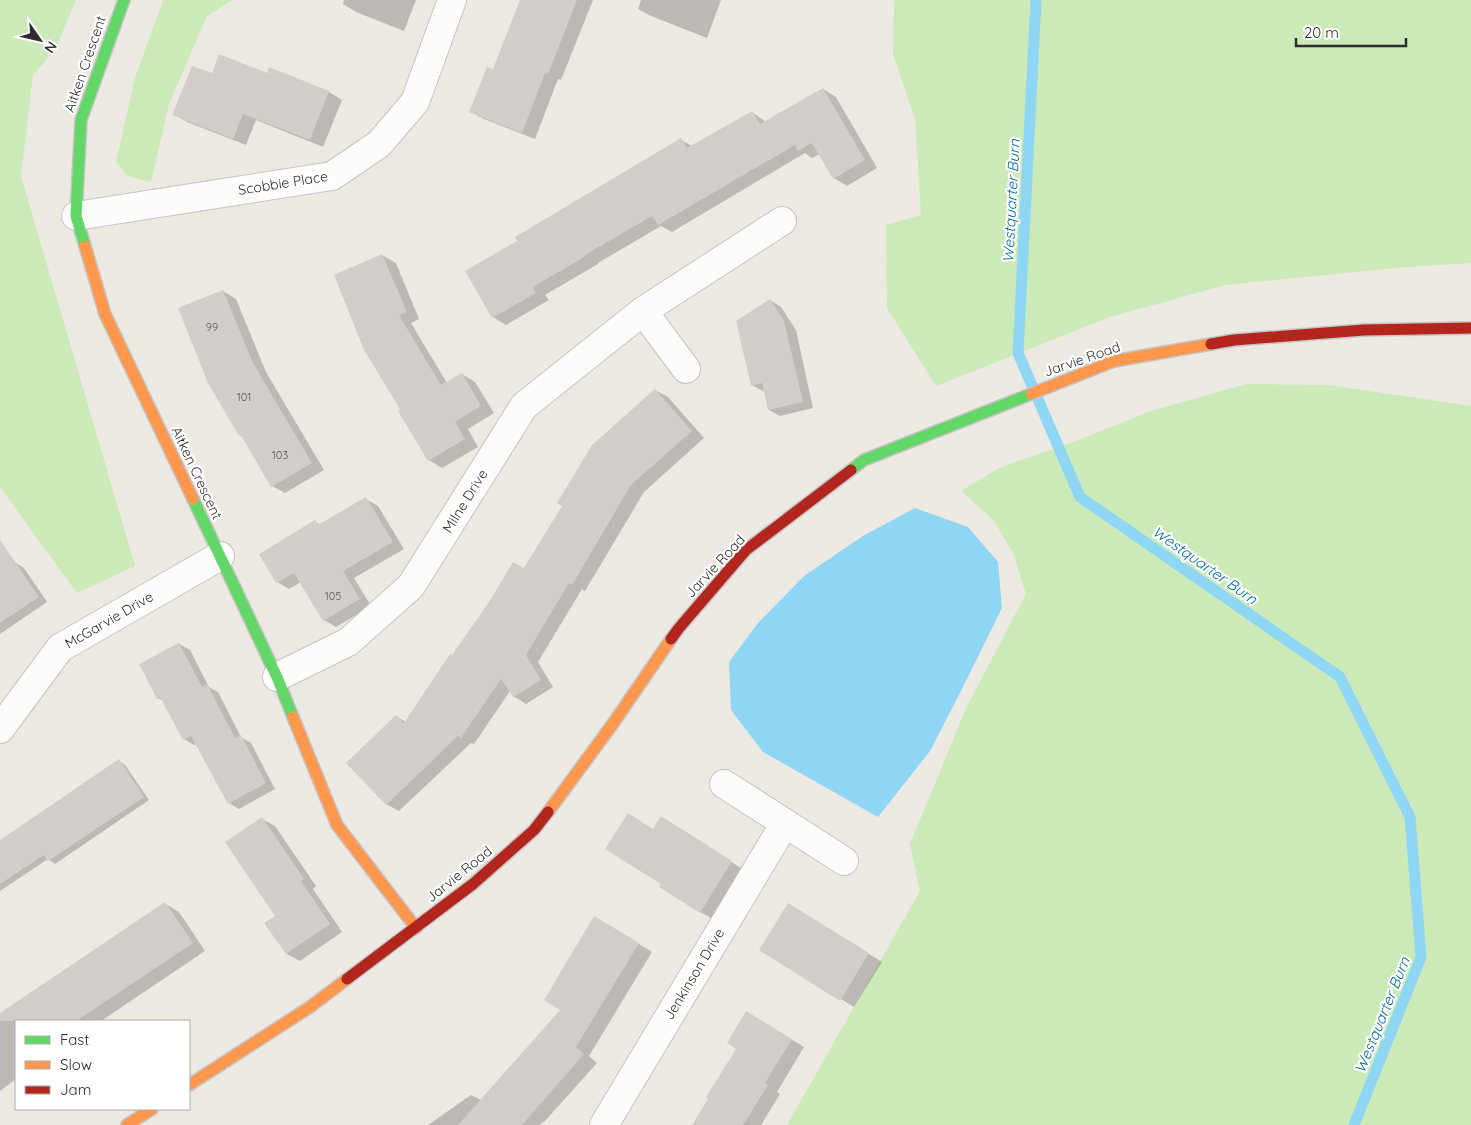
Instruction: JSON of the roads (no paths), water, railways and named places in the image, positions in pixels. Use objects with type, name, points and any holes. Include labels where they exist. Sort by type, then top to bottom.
[{"type":"street","name":"Aitken Crescent","points":[[124,0],[81,120],[76,216],[105,314],[277,677],[336,825],[416,928]]},
{"type":"street","name":"Scobbie Place","points":[[76,216],[332,176],[379,144],[415,102],[452,0]]},
{"type":"street","name":"Milne Drive","points":[[277,677],[348,642],[411,586],[524,406],[643,311],[782,221]]},
{"type":"street","points":[[643,311],[686,369]]},
{"type":"street","name":"Jarvie Road","points":[[190,1084],[310,1007],[473,884],[534,830],[612,725],[679,628],[746,550],[864,460],[1114,361],[1234,340],[1364,330],[1471,328]]},
{"type":"street","name":"McGarvie Drive","points":[[0,729],[60,648],[220,556]]},
{"type":"street","points":[[724,784],[844,861]]},
{"type":"street","name":"Jenkinson Drive","points":[[604,1125],[785,823]]},
{"type":"street","points":[[127,1125],[150,1110]]},
{"type":"water","points":[[915,508],[968,527],[998,562],[1002,608],[930,751],[878,817],[763,752],[731,710],[729,662],[758,623],[804,576],[863,536]]},
{"type":"waterway","name":"Westquarter Burn","points":[[1036,0],[1018,353],[1080,497],[1340,677],[1410,817],[1421,957],[1354,1125]]}]
